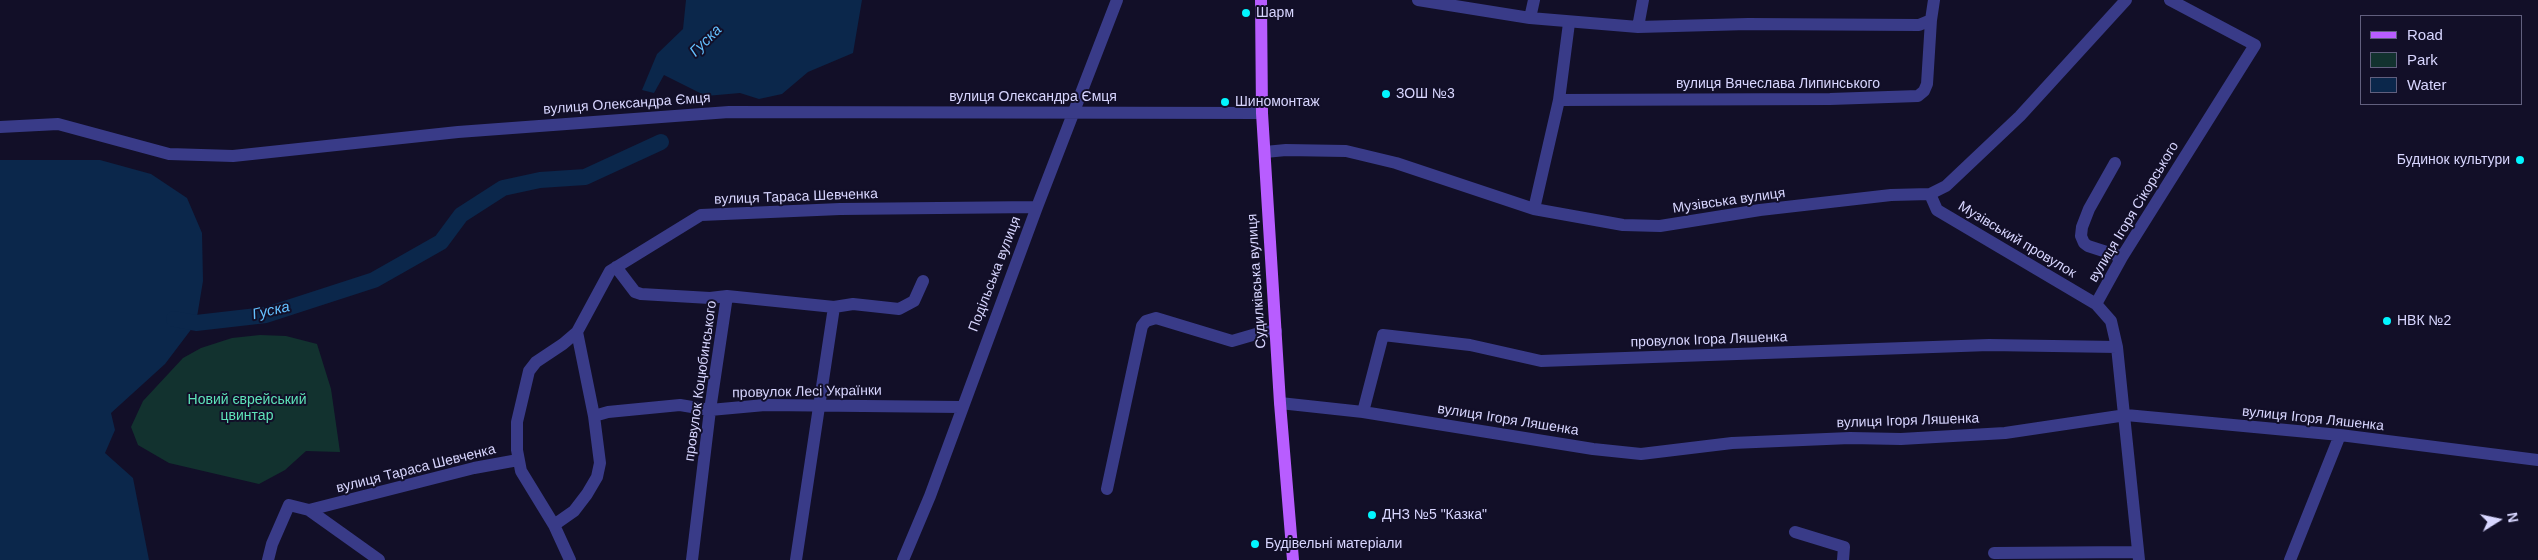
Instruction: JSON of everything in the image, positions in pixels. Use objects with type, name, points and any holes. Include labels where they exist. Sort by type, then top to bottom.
[{"type":"main road","name":"Судилківська вулиця","points":[[1261,0],[1262,113],[1280,404],[1293,560]]},
{"type":"street","name":"Подільська вулиця","points":[[903,560],[930,496],[961,407],[1036,207],[1075,113],[1117,0]]},
{"type":"street","points":[[1418,0],[1530,18],[1638,27],[1748,24],[1919,25],[1931,20],[1934,0]]},
{"type":"street","points":[[1530,18],[1534,0]]},
{"type":"street","points":[[1638,27],[1642,0]]},
{"type":"street","name":"Музівська вулиця","points":[[1265,152],[1286,150],[1346,152],[1396,163],[1534,208],[1604,223],[1660,226],[1778,208],[1891,195],[1930,194],[1946,186],[2020,116],[2126,0]]},
{"type":"street","name":"вулиця Ігоря Сікорського","points":[[2138,556],[2126,415],[2117,348],[2111,321],[2096,304],[2122,257],[2255,45],[2170,0]]},
{"type":"street","name":"вулиця Вячеслава Липинського","points":[[1559,100],[1830,100],[1918,96],[1924,91],[1927,84],[1931,20]]},
{"type":"street","points":[[1534,208],[1559,100],[1569,22]]},
{"type":"street","name":"вулиця Олександра Ємця","points":[[0,127],[58,124],[169,154],[224,156],[458,132],[729,112],[1262,113]]},
{"type":"street","points":[[2115,163],[2088,210],[2081,236],[2086,245],[2122,257]]},
{"type":"street","name":"Музівський провулок","points":[[1930,194],[1937,210],[2096,304]]},
{"type":"street","name":"вулиця Тараса Шевченка","points":[[308,510],[474,468],[518,460],[517,422],[529,372],[536,362],[577,332],[610,271],[701,215],[840,209],[1036,207]]},
{"type":"street","points":[[616,267],[635,292],[641,294],[710,298],[727,296]]},
{"type":"street","name":"провулок Коцюбинського","points":[[692,560],[710,410],[727,296],[834,307],[853,304],[904,308],[914,301],[923,281]]},
{"type":"street","points":[[796,560],[834,307]]},
{"type":"street","points":[[1106,489],[1142,326],[1146,321],[1156,318],[1232,340],[1263,332],[1276,331]]},
{"type":"street","points":[[554,525],[574,510],[597,477],[599,453],[594,416],[577,332]]},
{"type":"street","name":"провулок Ігора Ляшенка","points":[[1363,412],[1383,335],[1470,345],[1541,361],[1989,345],[2117,348]]},
{"type":"street","name":"провулок Лесі Українки","points":[[594,416],[608,412],[680,404],[710,410],[758,405],[961,407]]},
{"type":"street","name":"вулиця Ігоря Ляшенка","points":[[1280,404],[1363,412],[1593,449],[1641,454],[1732,443],[1850,438],[1901,439],[2005,433],[2126,415],[2340,436],[2538,460]]},
{"type":"street","points":[[2290,560],[2340,436]]},
{"type":"street","points":[[518,460],[526,480],[554,525],[570,560]]},
{"type":"street","points":[[268,560],[272,544],[289,504],[308,510],[379,560]]},
{"type":"street","points":[[1795,532],[1844,547],[1843,560]]},
{"type":"street","points":[[1994,553],[2138,556]]},
{"type":"green space","name":"Новий єврейський цвинтар","points":[[260,335],[286,336],[317,344],[331,389],[340,452],[306,451],[285,470],[259,484],[169,463],[138,445],[131,427],[143,401],[183,358],[201,348],[232,338]]},
{"type":"water","points":[[686,0],[862,0],[853,53],[808,72],[782,94],[759,99],[740,93],[706,96],[664,75],[654,93],[642,90],[657,54],[683,29]]},
{"type":"water","points":[[0,160],[100,160],[151,174],[187,198],[202,233],[203,281],[196,323],[165,364],[111,413],[115,430],[105,453],[133,478],[149,560],[0,560]]},
{"type":"waterway","name":"Гуска","points":[[174,319],[196,323],[266,315],[374,280],[441,242],[461,215],[503,188],[540,180],[585,177],[661,142]]},
{"type":"place","name":"Шарм","points":[[1246,13]]},
{"type":"place","name":"ЗОШ №3","points":[[1386,94]]},
{"type":"place","name":"Шиномонтаж","points":[[1225,102]]},
{"type":"place","name":"Будинок культури","points":[[2520,160]]},
{"type":"place","name":"НВК №2","points":[[2387,321]]},
{"type":"place","name":"ДНЗ №5 \"Казка\"","points":[[1372,515]]},
{"type":"place","name":"Будівельні матеріали","points":[[1255,544]]}]
